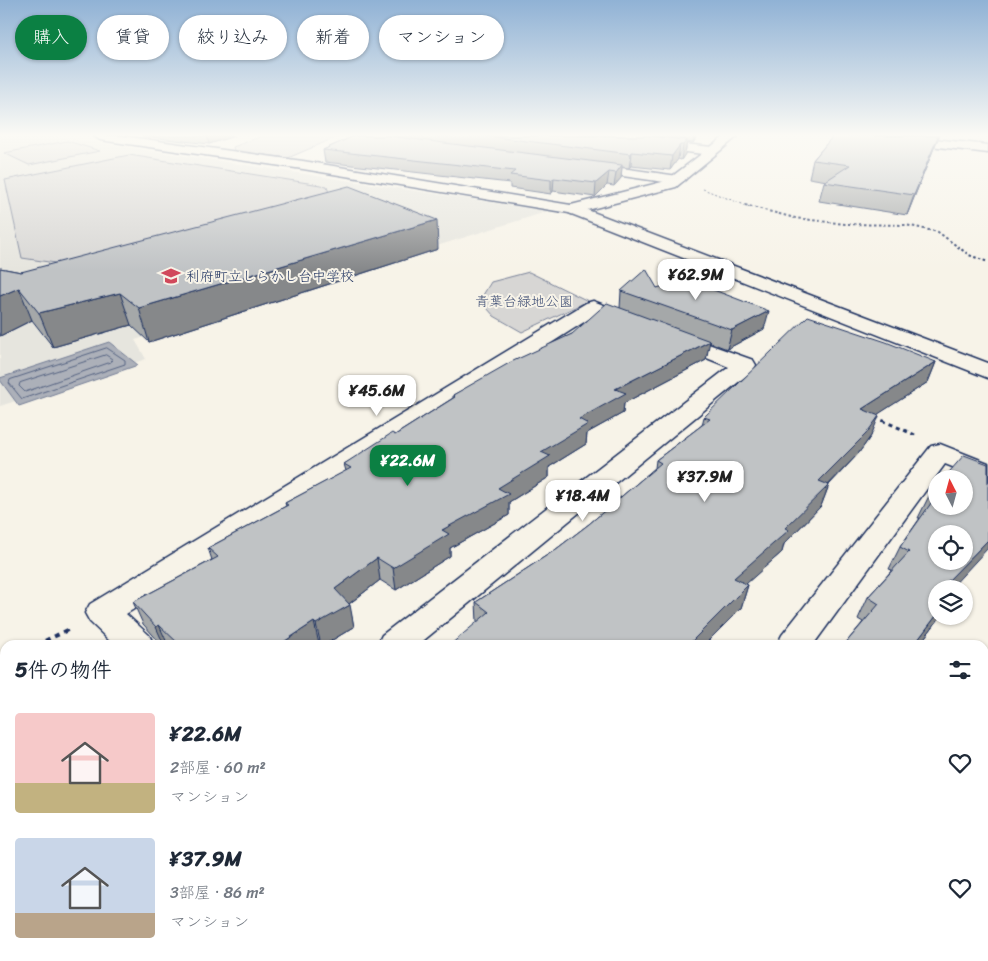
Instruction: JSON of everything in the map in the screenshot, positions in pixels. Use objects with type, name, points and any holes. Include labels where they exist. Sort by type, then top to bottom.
[{"type":"street","points":[[404,181],[572,209],[988,370]]},
{"type":"street","points":[[572,209],[654,189],[676,181]]},
{"type":"street","points":[[132,640],[102,613],[593,307],[745,365],[400,640]]},
{"type":"street","points":[[798,640],[940,452],[988,473]]},
{"type":"path","points":[[702,188],[744,205],[795,218],[845,224],[906,225],[938,232],[969,255],[988,262]]},
{"type":"path","points":[[873,416],[917,436],[940,452]]},
{"type":"shaded area","name":"利府町立しらかし台中学校","points":[[0,181],[350,181],[549,211],[135,340],[146,359],[0,406]]},
{"type":"green space","points":[[5,181],[294,181],[327,186],[330,197],[82,267],[22,258]]},
{"type":"green space","name":"青葉台緑地公園","points":[[529,272],[588,301],[522,332],[494,316],[480,300],[491,282]]},
{"type":"water","points":[[109,342],[138,365],[19,406],[0,380],[0,378]]},
{"type":"building","points":[[578,181],[599,181],[596,183]]},
{"type":"building","points":[[826,181],[920,181],[914,195],[824,182]]},
{"type":"building","points":[[349,186],[437,220],[139,308],[120,293],[39,313],[19,288],[0,296],[0,268],[21,272]]},
{"type":"building","points":[[646,269],[657,288],[685,279],[769,311],[732,330],[621,291]]},
{"type":"building","points":[[607,303],[710,341],[615,389],[626,393],[579,419],[588,424],[541,452],[550,456],[498,488],[509,494],[442,530],[449,534],[393,568],[377,558],[335,589],[350,605],[316,624],[314,622],[287,640],[175,640],[159,625],[156,627],[133,602],[218,557],[208,548],[288,505],[285,503],[351,468],[344,464],[392,433],[395,435],[455,397],[453,395],[511,362],[572,334]]},
{"type":"building","points":[[808,316],[886,342],[936,362],[862,409],[879,416],[866,434],[819,481],[829,485],[785,528],[789,530],[734,578],[748,585],[693,640],[456,640],[489,612],[476,602],[555,550],[589,524],[661,463],[656,460],[710,419],[704,417]]},
{"type":"building","points":[[964,455],[988,464],[988,540],[973,555],[973,525],[928,525],[928,570],[959,570],[949,580],[928,580],[929,625],[918,640],[848,640],[879,604],[868,597],[909,552],[900,547],[928,507],[928,515],[973,515],[973,470],[951,470]]},
{"type":"place","name":"利府町立しらかし台中学校","points":[[171,276]]}]
